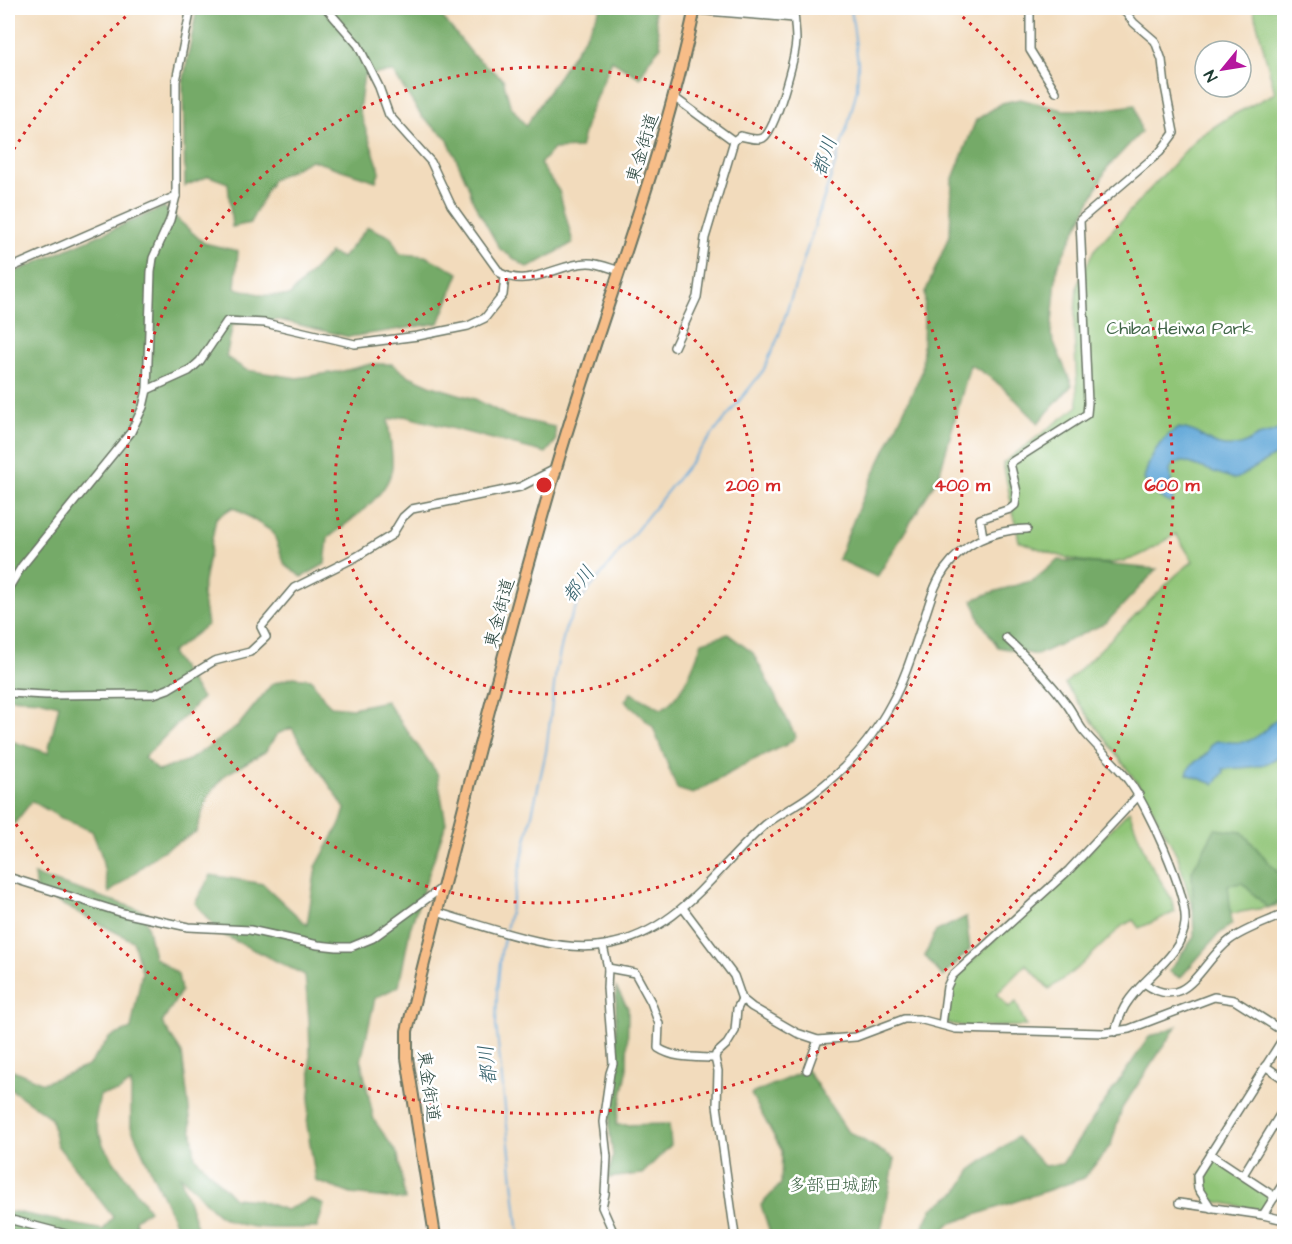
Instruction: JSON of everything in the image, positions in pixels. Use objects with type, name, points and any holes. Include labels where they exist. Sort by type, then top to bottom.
[{"type":"highway","name":"東金街道","points":[[435,1236],[406,1046],[407,1030],[436,912],[555,469],[675,98],[695,9]]},
{"type":"street","points":[[8,589],[22,566],[131,432],[143,407],[147,390],[153,258],[170,220],[176,196],[176,81],[191,8]]},
{"type":"street","points":[[326,8],[358,45],[393,121],[431,162],[459,219],[480,244],[497,270],[505,276],[523,279],[590,263],[620,271]]},
{"type":"street","points":[[674,347],[697,297],[705,238],[734,141],[740,136],[759,140],[765,137],[773,124],[791,67],[796,42],[794,8]]},
{"type":"street","points":[[1030,8],[1030,50],[1056,92]]},
{"type":"street","points":[[983,537],[980,519],[1001,513],[1015,505],[1017,492],[1010,463],[1087,414],[1080,220],[1160,152],[1174,133],[1162,60],[1155,41],[1134,23],[1122,8]]},
{"type":"street","points":[[695,9],[794,18]]},
{"type":"street","points":[[675,98],[734,141]]},
{"type":"street","points":[[8,269],[176,196]]},
{"type":"street","points":[[147,390],[189,371],[200,362],[227,321],[265,323],[355,344],[418,336],[468,326],[485,318],[503,294],[505,276]]},
{"type":"street","points":[[8,693],[111,696],[154,693],[168,689],[214,661],[250,652],[266,637],[261,627],[294,588],[356,557],[392,535],[403,517],[412,509],[520,487],[555,469]]},
{"type":"street","points":[[436,912],[557,945],[603,946],[648,931],[668,920],[683,908],[748,840],[769,822],[820,788],[862,747],[879,724],[902,682],[935,585],[946,568],[967,547],[983,537],[1014,530],[1028,530]]},
{"type":"street","points":[[1006,638],[1048,680],[1082,730],[1110,757],[1139,795],[1177,881],[1184,906],[1185,923],[1175,949],[1126,1002],[1115,1032]]},
{"type":"street","points":[[942,1025],[947,987],[952,976],[1037,901],[1139,795]]},
{"type":"street","points":[[8,877],[123,913],[188,927],[250,930],[337,947],[351,946],[373,938],[443,887]]},
{"type":"street","points":[[683,908],[734,976],[742,999],[797,1033],[818,1040],[856,1037],[904,1019],[967,1030],[1094,1034],[1115,1032],[1129,1029],[1214,997],[1234,1000],[1284,1032]]},
{"type":"street","points":[[1144,983],[1166,994],[1186,988],[1218,950],[1232,938],[1284,914]]},
{"type":"street","points":[[603,946],[608,968],[607,988],[613,1064],[603,1122],[608,1157],[602,1207],[615,1236]]},
{"type":"street","points":[[608,968],[635,973],[651,1002],[659,1024],[658,1048],[684,1057],[715,1058]]},
{"type":"street","points":[[735,1236],[717,1105],[718,1071],[715,1058],[735,1031],[737,1009],[742,999]]},
{"type":"street","points":[[1210,1208],[1200,1194],[1196,1181],[1197,1175],[1284,1037]]},
{"type":"street","points":[[807,1070],[818,1040]]},
{"type":"street","points":[[1265,1066],[1284,1079]]},
{"type":"street","points":[[1243,1175],[1284,1108]]},
{"type":"street","points":[[1210,1154],[1275,1197]]},
{"type":"street","points":[[1263,1215],[1284,1182]]},
{"type":"street","points":[[1179,1203],[1284,1220]]},
{"type":"street","points":[[8,1219],[73,1236]]},
{"type":"green space","points":[[197,8],[435,8],[474,56],[503,79],[510,105],[526,126],[601,8],[653,8],[661,46],[650,59],[640,78],[612,60],[589,114],[580,148],[553,149],[540,164],[559,191],[573,243],[528,268],[500,249],[473,201],[447,138],[423,118],[393,72],[364,75],[359,110],[380,171],[376,181],[311,160],[272,180],[250,223],[232,227],[228,183],[209,176],[185,186],[183,84]]},
{"type":"green space","name":"Chiba Heiwa Park","points":[[1253,8],[1284,8],[1284,900],[1275,906],[1196,920],[1178,857],[1141,788],[1065,684],[1193,561],[1176,534],[1137,557],[1103,563],[1074,560],[1019,541],[1003,463],[1078,406],[1074,329],[1077,286],[1094,250],[1197,138],[1229,117],[1275,93]]},
{"type":"green space","points":[[1020,99],[1063,110],[1099,110],[1135,105],[1141,132],[1107,168],[1057,267],[1051,335],[1072,385],[1038,423],[998,383],[970,365],[939,476],[877,577],[838,559],[860,504],[922,372],[925,293],[950,234],[952,181],[976,120],[1002,103]]},
{"type":"green space","points":[[164,207],[204,243],[238,251],[235,288],[263,295],[289,296],[330,253],[342,258],[368,227],[391,237],[400,254],[425,256],[459,273],[439,323],[349,337],[280,320],[233,324],[226,357],[246,370],[297,378],[371,364],[392,364],[407,375],[432,386],[475,399],[509,417],[555,427],[556,441],[546,453],[404,416],[388,420],[392,467],[384,488],[357,516],[328,538],[325,564],[302,577],[285,565],[273,532],[233,507],[216,518],[202,593],[207,625],[171,653],[202,698],[144,758],[159,771],[189,760],[238,726],[272,684],[293,677],[311,679],[331,706],[352,708],[386,701],[437,773],[446,823],[410,929],[399,986],[375,998],[361,1061],[374,1120],[398,1155],[405,1200],[351,1194],[316,1181],[307,1125],[311,1084],[305,975],[219,933],[195,903],[211,875],[263,884],[307,925],[316,867],[341,822],[345,809],[292,728],[277,734],[265,752],[225,775],[208,796],[196,832],[159,853],[109,893],[101,854],[92,831],[63,819],[32,801],[10,829],[8,846],[8,740],[48,753],[59,705],[39,700],[8,698],[8,275]]},
{"type":"green space","points":[[1058,560],[1157,569],[1106,623],[1037,655],[998,647],[979,619],[973,600],[1034,580]]},
{"type":"green space","points":[[728,634],[753,653],[796,737],[786,745],[751,761],[693,794],[677,789],[653,727],[625,701],[631,693],[661,709],[669,704],[681,689],[702,642]]},
{"type":"green space","points":[[1129,811],[1147,858],[1171,898],[1175,912],[1139,928],[1133,920],[1122,926],[1079,967],[1049,989],[1026,964],[997,994],[1009,1008],[1016,1002],[1026,1026],[969,1027],[945,1023],[948,994],[956,976],[1007,928],[1037,905]]},
{"type":"green space","points":[[1215,829],[1242,832],[1282,877],[1284,876],[1284,897],[1268,908],[1242,883],[1228,885],[1232,924],[1218,935],[1180,978],[1169,971],[1194,937],[1192,871]]},
{"type":"green space","points":[[34,875],[144,911],[154,957],[178,974],[181,991],[162,1023],[182,1053],[195,1157],[234,1198],[257,1200],[286,1210],[311,1199],[324,1205],[317,1228],[262,1228],[235,1223],[223,1218],[213,1210],[180,1176],[200,1236],[181,1236],[131,1127],[131,1083],[118,1092],[100,1095],[95,1121],[104,1147],[149,1210],[135,1219],[139,1236],[23,1236],[8,1230],[8,1213],[16,1212],[103,1230],[113,1217],[57,1145],[51,1118],[8,1087],[8,1068],[43,1083],[88,1066],[110,1037],[131,1029],[142,972],[133,941],[36,891]]},
{"type":"green space","points":[[966,917],[970,949],[943,977],[925,956],[935,932]]},
{"type":"green space","points":[[616,988],[628,1008],[627,1072],[616,1125],[669,1124],[671,1145],[642,1174],[608,1178],[613,1156],[609,1127],[616,1064]]},
{"type":"green space","points":[[1177,1026],[1122,1108],[1111,1145],[1084,1178],[949,1224],[938,1236],[923,1236],[923,1228],[932,1209],[958,1191],[971,1170],[1017,1137],[1044,1166],[1062,1164],[1149,1037]]},
{"type":"green space","name":"多部田城跡","points":[[807,1070],[847,1131],[895,1159],[880,1236],[771,1236],[761,1205],[781,1184],[782,1151],[751,1094]]},
{"type":"green space","points":[[1213,1159],[1269,1196],[1264,1208],[1260,1210],[1213,1201],[1204,1195],[1200,1179]]},
{"type":"water","points":[[1284,425],[1284,450],[1238,478],[1234,479],[1186,462],[1176,463],[1170,469],[1173,499],[1170,503],[1158,496],[1144,480],[1148,465],[1160,444],[1179,428],[1195,432],[1221,446],[1230,446],[1241,445]]},
{"type":"water","points":[[1277,719],[1284,721],[1284,750],[1272,761],[1256,766],[1223,769],[1224,772],[1214,784],[1187,774],[1191,766],[1208,752],[1215,742],[1241,742],[1251,739]]},
{"type":"waterway","name":"都川","points":[[519,1236],[496,1025],[497,992],[501,952],[546,752],[556,670],[565,630],[577,605],[763,371],[778,338],[849,121],[857,89],[858,63],[851,8]]}]
